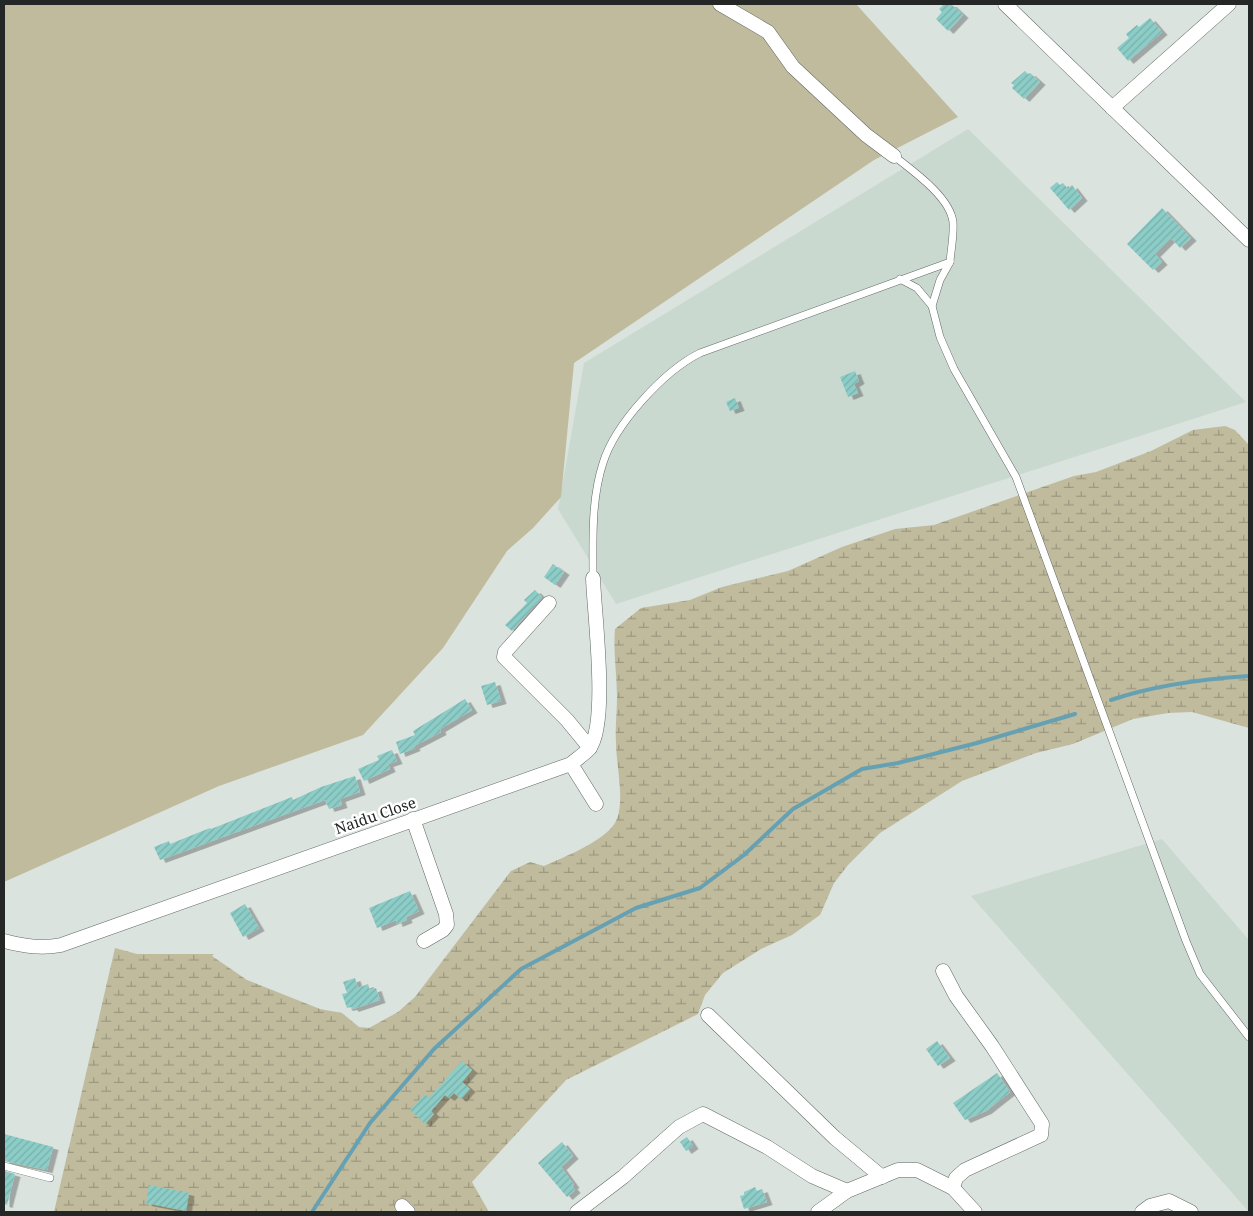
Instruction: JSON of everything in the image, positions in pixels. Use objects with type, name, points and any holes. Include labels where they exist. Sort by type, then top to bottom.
[{"type":"street","points":[[720,4],[768,32],[793,67],[866,135],[894,156]]},
{"type":"street","points":[[1005,4],[1248,236]]},
{"type":"street","points":[[1112,108],[1229,4]]},
{"type":"street","points":[[590,748],[600,691],[594,578]]},
{"type":"street","points":[[549,603],[505,652],[504,657],[515,671],[567,720],[590,748]]},
{"type":"street","name":"Naidu Close","points":[[4,941],[30,947],[47,948],[61,945],[571,764],[590,748]]},
{"type":"street","points":[[571,764],[596,804]]},
{"type":"street","points":[[413,819],[446,914],[447,925],[443,930],[424,940]]},
{"type":"street","points":[[943,971],[956,996],[992,1046],[1042,1124],[1041,1135],[1034,1140],[965,1170],[956,1178],[953,1188]]},
{"type":"street","points":[[708,1014],[835,1138],[882,1177]]},
{"type":"street","points":[[577,1212],[623,1177],[679,1127],[703,1114],[767,1147],[812,1176],[847,1191]]},
{"type":"street","points":[[818,1212],[847,1191],[898,1170],[917,1170],[953,1188],[975,1212]]},
{"type":"street","points":[[1142,1212],[1150,1206],[1169,1201],[1190,1212]]},
{"type":"lane","points":[[894,156],[936,192],[950,213],[953,222],[950,262],[940,280],[932,306]]},
{"type":"lane","points":[[594,578],[594,514],[603,462],[627,421],[664,378],[685,361],[700,353],[950,262]]},
{"type":"lane","points":[[900,280],[917,288],[932,306],[940,337],[954,368],[1016,477],[1151,848],[1200,974],[1249,1037]]},
{"type":"lane","points":[[4,1166],[50,1178]]},
{"type":"shaded area","points":[[968,129],[1246,402],[616,604],[558,509],[584,363]]},
{"type":"shaded area","points":[[1162,839],[1249,940],[1249,1212],[971,896]]},
{"type":"green space","points":[[4,4],[856,4],[958,117],[874,160],[574,363],[561,497],[533,528],[507,551],[443,648],[363,735],[219,786],[4,882]]},
{"type":"green space","points":[[1225,426],[1235,430],[1249,445],[1249,728],[1192,712],[1168,713],[1133,719],[1073,744],[1036,753],[962,781],[880,833],[848,865],[834,883],[820,915],[792,935],[761,949],[723,973],[705,995],[698,1014],[566,1080],[472,1182],[489,1212],[54,1212],[115,948],[137,954],[214,954],[212,956],[247,980],[320,1009],[342,1013],[359,1027],[369,1028],[398,1012],[415,997],[511,871],[530,862],[544,866],[593,843],[615,823],[620,806],[620,784],[616,752],[615,629],[641,608],[690,600],[722,587],[788,571],[842,547],[895,529],[934,525],[1074,476],[1096,472],[1151,451],[1193,430]]},
{"type":"building","points":[[944,4],[951,4],[963,15],[948,31],[936,19],[942,12],[939,9]]},
{"type":"building","points":[[1150,18],[1162,32],[1128,61],[1117,48],[1129,38],[1126,34]]},
{"type":"building","points":[[1025,71],[1040,82],[1024,99],[1012,88],[1014,85],[1011,83]]},
{"type":"building","points":[[1057,182],[1060,185],[1063,183],[1068,189],[1072,185],[1082,198],[1069,210],[1050,188]]},
{"type":"building","points":[[1162,208],[1191,238],[1180,248],[1171,238],[1155,254],[1162,262],[1153,270],[1127,244]]},
{"type":"building","points":[[855,371],[859,381],[854,384],[858,393],[848,397],[840,377]]},
{"type":"building","points":[[735,398],[739,408],[730,411],[726,402]]},
{"type":"building","points":[[553,564],[564,572],[555,585],[544,577]]},
{"type":"building","points":[[535,590],[542,597],[512,631],[505,625],[527,603],[524,600]]},
{"type":"building","points":[[495,682],[501,701],[487,705],[481,686]]},
{"type":"building","points":[[465,699],[472,710],[440,729],[441,732],[414,746],[415,748],[400,754],[396,742],[415,735],[413,731]]},
{"type":"building","points":[[392,750],[397,761],[388,764],[390,769],[364,781],[358,769],[379,760],[377,756]]},
{"type":"building","points":[[355,776],[360,792],[340,799],[342,805],[329,809],[325,800],[160,860],[154,847],[169,841],[170,844],[292,797],[293,800],[321,787]]},
{"type":"building","points":[[410,891],[419,911],[406,917],[407,920],[397,924],[396,920],[377,928],[369,908]]},
{"type":"building","points":[[245,904],[259,928],[243,937],[230,913]]},
{"type":"building","points":[[355,978],[358,988],[368,984],[370,990],[376,988],[380,1000],[353,1009],[352,1007],[347,1008],[342,994],[347,993],[343,982]]},
{"type":"building","points":[[937,1041],[950,1058],[938,1066],[926,1049]]},
{"type":"building","points":[[462,1061],[472,1070],[462,1082],[470,1089],[461,1099],[454,1093],[449,1098],[445,1095],[431,1111],[434,1114],[425,1124],[410,1110],[425,1094],[429,1098]]},
{"type":"building","points":[[997,1073],[1010,1092],[986,1111],[965,1120],[953,1103]]},
{"type":"building","points":[[4,1134],[53,1147],[47,1170],[4,1161]]},
{"type":"building","points":[[687,1137],[693,1146],[686,1151],[680,1142]]},
{"type":"building","points":[[562,1142],[573,1156],[561,1167],[574,1185],[572,1186],[575,1190],[567,1197],[538,1163]]},
{"type":"building","points":[[4,1171],[15,1174],[7,1205],[4,1204]]},
{"type":"building","points":[[149,1185],[189,1193],[186,1211],[146,1203]]},
{"type":"building","points":[[755,1187],[757,1191],[762,1189],[767,1202],[744,1209],[740,1196]]},
{"type":"waterway","points":[[1111,700],[1145,690],[1179,684],[1249,676]]},
{"type":"waterway","points":[[312,1212],[370,1123],[434,1049],[521,969],[636,908],[700,888],[744,855],[793,809],[862,769],[898,763],[977,743],[1075,714]]}]
